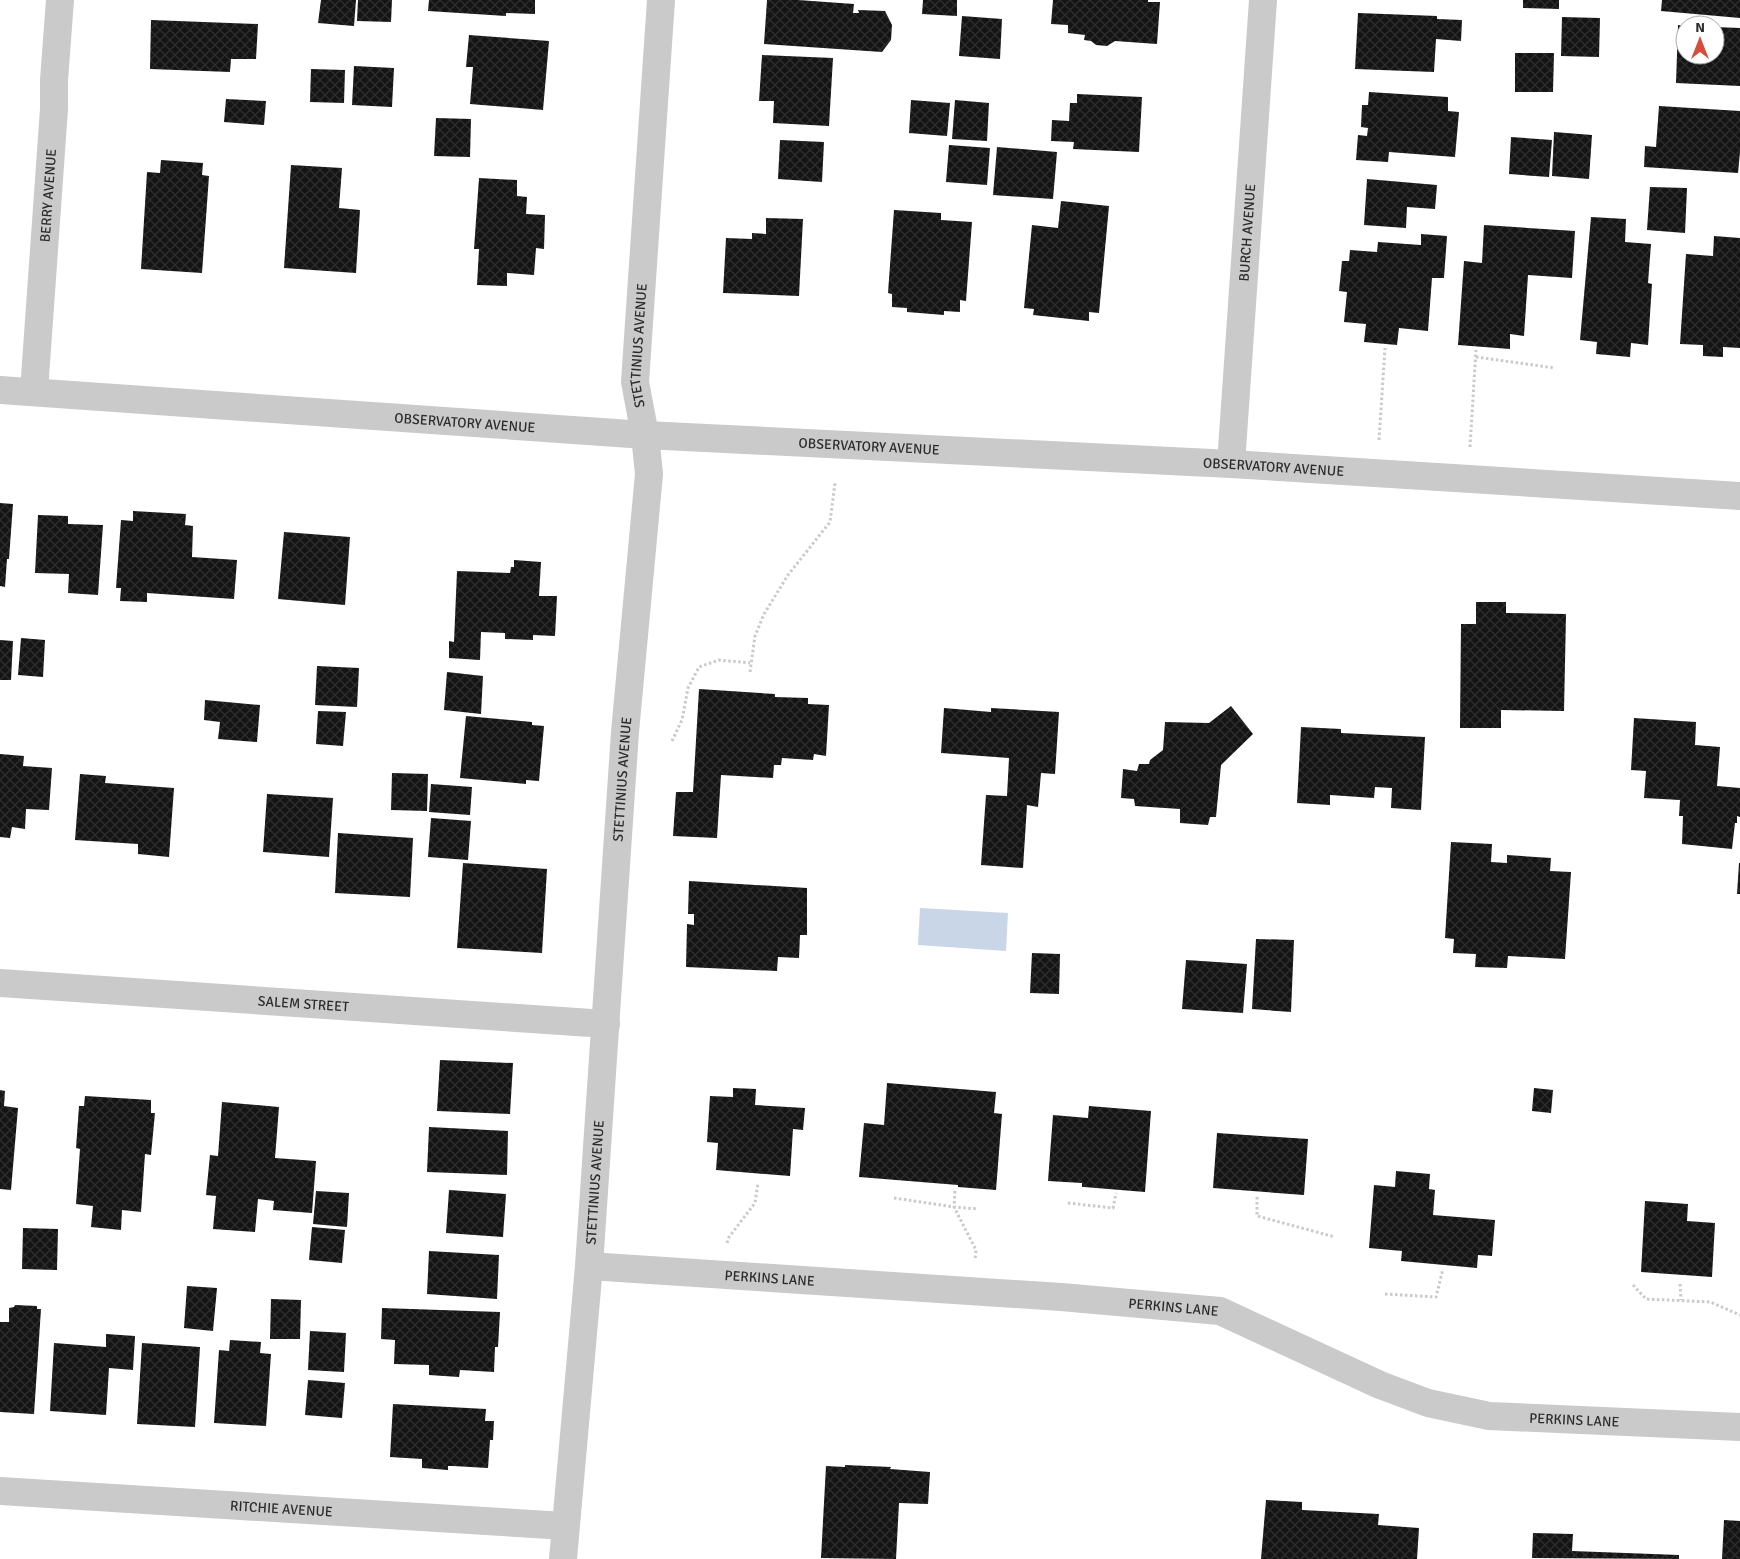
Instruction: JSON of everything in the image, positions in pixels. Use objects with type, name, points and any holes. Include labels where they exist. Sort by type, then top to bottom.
[{"type":"street","name":"BERRY AVENUE","points":[[34,392],[60,0]]},
{"type":"street","name":"STETTINIUS AVENUE","points":[[563,1559],[589,1266],[625,732],[649,474],[645,435],[635,382],[661,0]]},
{"type":"street","name":"BURCH AVENUE","points":[[1231,464],[1263,0]]},
{"type":"street","name":"OBSERVATORY AVENUE","points":[[0,390],[645,435],[1231,464],[1740,496]]},
{"type":"street","name":"SALEM STREET","points":[[0,983],[606,1024]]},
{"type":"street","name":"PERKINS LANE","points":[[589,1266],[971,1291],[1220,1311],[1380,1385],[1428,1402],[1489,1416],[1740,1426]]},
{"type":"street","name":"RITCHIE AVENUE","points":[[0,1491],[565,1526]]},
{"type":"path","points":[[1377,474],[1385,348]]},
{"type":"path","points":[[1468,479],[1476,350]]},
{"type":"path","points":[[1476,357],[1555,368]]},
{"type":"path","points":[[750,672],[755,636],[764,614],[788,575],[830,522],[835,483]]},
{"type":"path","points":[[672,741],[682,720],[688,688],[699,668],[719,660],[750,663]]},
{"type":"path","points":[[716,1275],[729,1236],[755,1202],[758,1183]]},
{"type":"path","points":[[955,1191],[954,1207],[976,1250],[971,1291]]},
{"type":"path","points":[[1068,1202],[1113,1208],[1116,1193]]},
{"type":"path","points":[[1257,1197],[1257,1216],[1335,1237]]},
{"type":"path","points":[[894,1198],[978,1209]]},
{"type":"path","points":[[1385,1294],[1436,1297],[1443,1269]]},
{"type":"path","points":[[1680,1284],[1681,1300]]},
{"type":"path","points":[[1633,1285],[1646,1299],[1710,1302],[1740,1316]]},
{"type":"water","points":[[920,908],[1008,913],[1006,951],[918,945]]},
{"type":"building","points":[[321,0],[356,0],[354,26],[318,23]]},
{"type":"building","points":[[358,0],[392,0],[391,22],[357,21]]},
{"type":"building","points":[[429,0],[535,0],[535,14],[506,13],[506,16],[428,11]]},
{"type":"building","points":[[767,0],[854,4],[853,13],[859,13],[858,10],[885,11],[892,25],[891,40],[882,52],[764,44]]},
{"type":"building","points":[[923,0],[957,0],[957,16],[922,14]]},
{"type":"building","points":[[1053,0],[1148,0],[1148,2],[1160,2],[1157,44],[1115,41],[1107,46],[1096,45],[1091,41],[1084,40],[1085,35],[1068,33],[1068,25],[1051,24]]},
{"type":"building","points":[[1523,0],[1559,0],[1559,9],[1523,8]]},
{"type":"building","points":[[1662,0],[1740,0],[1740,18],[1725,17],[1725,15],[1661,11]]},
{"type":"building","points":[[1358,13],[1437,16],[1437,19],[1462,20],[1461,41],[1436,39],[1434,72],[1355,69]]},
{"type":"building","points":[[962,16],[1002,19],[1000,59],[959,56]]},
{"type":"building","points":[[1562,17],[1600,18],[1599,57],[1561,56]]},
{"type":"building","points":[[151,20],[258,24],[256,59],[231,59],[230,72],[150,69]]},
{"type":"building","points":[[1725,27],[1740,28],[1740,86],[1676,83],[1677,65],[1725,65]]},
{"type":"building","points":[[469,35],[549,41],[543,110],[470,104],[473,67],[466,67]]},
{"type":"building","points":[[1515,53],[1554,53],[1553,92],[1515,92]]},
{"type":"building","points":[[762,55],[833,58],[829,126],[773,123],[774,101],[759,101]]},
{"type":"building","points":[[354,66],[394,68],[392,107],[352,105]]},
{"type":"building","points":[[311,69],[345,70],[344,103],[310,102]]},
{"type":"building","points":[[1369,92],[1448,97],[1448,111],[1459,112],[1455,157],[1389,152],[1388,162],[1356,160],[1358,135],[1367,136],[1368,128],[1361,127],[1362,105],[1368,105]]},
{"type":"building","points":[[1077,94],[1142,97],[1139,152],[1073,149],[1074,142],[1051,141],[1052,120],[1069,121],[1070,103],[1077,103]]},
{"type":"building","points":[[226,99],[266,101],[264,125],[224,122]]},
{"type":"building","points":[[911,100],[950,103],[947,136],[909,133]]},
{"type":"building","points":[[955,100],[989,103],[987,141],[952,139]]},
{"type":"building","points":[[1659,106],[1740,111],[1738,173],[1644,167],[1645,146],[1656,147]]},
{"type":"building","points":[[436,118],[471,119],[470,157],[434,156]]},
{"type":"building","points":[[1554,132],[1592,135],[1589,179],[1552,176]]},
{"type":"building","points":[[1511,137],[1552,140],[1549,177],[1509,174]]},
{"type":"building","points":[[780,140],[824,142],[822,182],[778,179]]},
{"type":"building","points":[[949,145],[990,148],[987,185],[946,182]]},
{"type":"building","points":[[997,147],[1057,152],[1053,199],[993,195]]},
{"type":"building","points":[[161,160],[203,163],[202,175],[209,176],[202,273],[141,269],[147,172],[160,173]]},
{"type":"building","points":[[291,165],[342,168],[339,208],[360,210],[356,273],[284,268]]},
{"type":"building","points":[[479,178],[517,180],[517,196],[527,197],[526,214],[545,215],[544,249],[536,248],[534,275],[507,273],[507,286],[477,285],[479,249],[474,249]]},
{"type":"building","points":[[1367,179],[1437,185],[1435,209],[1407,207],[1406,228],[1364,225]]},
{"type":"building","points":[[1650,187],[1687,188],[1685,233],[1647,230]]},
{"type":"building","points":[[1061,201],[1109,206],[1099,313],[1089,312],[1089,321],[1033,315],[1034,309],[1024,308],[1032,225],[1058,228]]},
{"type":"building","points":[[894,210],[941,213],[941,220],[972,222],[966,301],[960,300],[960,312],[944,311],[944,315],[907,312],[907,308],[892,307],[892,294],[888,293]]},
{"type":"building","points":[[1591,217],[1626,219],[1625,242],[1651,244],[1648,283],[1652,284],[1648,345],[1631,343],[1630,357],[1596,354],[1597,342],[1580,340]]},
{"type":"building","points":[[766,218],[803,219],[799,296],[723,293],[726,238],[752,239],[752,233],[766,234]]},
{"type":"building","points":[[1484,225],[1575,231],[1572,278],[1528,275],[1524,336],[1510,334],[1510,349],[1458,345],[1464,261],[1482,263]]},
{"type":"building","points":[[1421,234],[1447,236],[1444,278],[1432,278],[1428,331],[1399,328],[1397,345],[1364,342],[1366,324],[1344,322],[1347,292],[1339,291],[1342,261],[1349,261],[1350,250],[1377,252],[1378,242],[1421,245]]},
{"type":"building","points":[[1714,236],[1740,238],[1740,348],[1723,347],[1723,357],[1703,356],[1703,345],[1680,344],[1686,254],[1713,256]]},
{"type":"building","points":[[0,503],[13,504],[5,587],[0,586]]},
{"type":"building","points":[[133,511],[186,514],[185,525],[193,526],[192,557],[237,560],[234,599],[147,593],[147,602],[120,601],[121,588],[116,588],[121,520],[133,521]]},
{"type":"building","points":[[38,515],[68,516],[68,524],[103,525],[98,595],[68,593],[69,574],[35,573]]},
{"type":"building","points":[[284,532],[350,537],[345,605],[278,599]]},
{"type":"building","points":[[514,560],[541,562],[539,596],[557,596],[555,636],[533,635],[533,640],[505,639],[505,633],[481,632],[480,660],[449,658],[449,641],[454,642],[457,571],[510,573],[511,567],[514,567]]},
{"type":"building","points":[[1476,602],[1506,602],[1506,613],[1566,614],[1564,711],[1501,710],[1501,728],[1460,728],[1461,624],[1476,624]]},
{"type":"building","points":[[21,638],[45,640],[43,677],[18,675]]},
{"type":"building","points":[[0,640],[13,641],[11,680],[0,680]]},
{"type":"building","points":[[317,666],[359,668],[357,707],[315,705]]},
{"type":"building","points":[[447,672],[483,676],[481,714],[444,710]]},
{"type":"building","points":[[699,689],[775,694],[775,697],[808,698],[808,704],[829,705],[826,756],[814,754],[813,760],[782,758],[781,765],[774,765],[773,778],[721,775],[717,838],[673,836],[676,792],[693,792]]},
{"type":"building","points":[[205,700],[260,705],[257,742],[218,739],[220,722],[204,720]]},
{"type":"building","points":[[1231,706],[1253,734],[1221,765],[1216,817],[1210,817],[1208,825],[1180,823],[1180,809],[1135,806],[1134,799],[1121,798],[1123,769],[1137,771],[1139,764],[1149,764],[1150,760],[1163,750],[1165,722],[1209,723]]},
{"type":"building","points":[[944,708],[991,712],[991,708],[1059,712],[1055,774],[1041,773],[1038,807],[1027,805],[1023,868],[981,865],[986,795],[1007,796],[1009,758],[941,753]]},
{"type":"building","points":[[318,711],[346,712],[343,746],[316,744]]},
{"type":"building","points":[[466,716],[532,722],[532,725],[544,726],[539,781],[526,780],[526,784],[460,778]]},
{"type":"building","points":[[1634,718],[1696,722],[1695,745],[1720,747],[1717,786],[1740,788],[1740,817],[1737,816],[1737,823],[1735,823],[1732,849],[1682,844],[1683,816],[1679,816],[1680,800],[1644,798],[1646,771],[1631,770]]},
{"type":"building","points":[[1301,727],[1341,729],[1341,733],[1425,737],[1421,810],[1391,808],[1392,788],[1375,787],[1374,798],[1330,795],[1330,805],[1297,803]]},
{"type":"building","points":[[0,754],[24,756],[23,766],[52,768],[49,810],[26,809],[25,829],[12,827],[10,838],[0,837]]},
{"type":"building","points":[[392,773],[428,774],[427,811],[391,810]]},
{"type":"building","points":[[80,774],[106,776],[105,783],[174,788],[169,857],[138,854],[138,844],[75,840]]},
{"type":"building","points":[[431,784],[472,787],[470,815],[429,812]]},
{"type":"building","points":[[267,794],[333,798],[329,857],[263,852]]},
{"type":"building","points":[[431,818],[471,821],[468,860],[428,857]]},
{"type":"building","points":[[338,833],[413,838],[410,897],[335,893]]},
{"type":"building","points":[[1451,842],[1492,844],[1491,862],[1507,863],[1507,855],[1551,858],[1550,871],[1571,872],[1565,959],[1508,956],[1507,968],[1475,967],[1476,954],[1453,953],[1454,939],[1445,938]]},
{"type":"building","points":[[463,863],[547,869],[542,953],[457,948]]},
{"type":"building","points":[[1739,863],[1740,894],[1737,894]]},
{"type":"building","points":[[689,881],[807,888],[807,935],[800,935],[799,958],[778,957],[777,971],[686,967],[687,924],[694,925],[694,914],[688,914]]},
{"type":"building","points":[[1256,939],[1294,940],[1291,1012],[1252,1009]]},
{"type":"building","points":[[1032,953],[1060,954],[1059,994],[1030,993]]},
{"type":"building","points":[[1186,960],[1247,964],[1243,1013],[1182,1009]]},
{"type":"building","points":[[440,1060],[513,1063],[510,1114],[437,1111]]},
{"type":"building","points":[[887,1083],[996,1092],[994,1113],[1002,1114],[996,1190],[859,1177],[864,1123],[884,1125]]},
{"type":"building","points":[[733,1088],[756,1089],[755,1105],[805,1108],[803,1130],[793,1129],[790,1176],[716,1170],[718,1143],[707,1142],[710,1096],[733,1097]]},
{"type":"building","points":[[1534,1088],[1553,1090],[1551,1113],[1532,1111]]},
{"type":"building","points":[[0,1090],[5,1091],[4,1106],[18,1108],[11,1190],[0,1189]]},
{"type":"building","points":[[85,1096],[151,1100],[151,1113],[155,1113],[151,1155],[145,1154],[141,1212],[122,1210],[121,1230],[91,1227],[93,1206],[76,1204],[80,1149],[76,1148],[79,1106],[84,1106]]},
{"type":"building","points":[[222,1102],[279,1107],[275,1158],[316,1161],[312,1213],[273,1210],[274,1201],[258,1199],[255,1232],[213,1229],[216,1196],[206,1195],[210,1155],[218,1156]]},
{"type":"building","points":[[1089,1106],[1151,1111],[1145,1192],[1082,1187],[1082,1183],[1048,1181],[1053,1115],[1088,1118]]},
{"type":"building","points":[[429,1127],[508,1131],[507,1175],[427,1172]]},
{"type":"building","points":[[1217,1133],[1308,1139],[1304,1195],[1213,1188]]},
{"type":"building","points":[[1396,1171],[1430,1174],[1429,1189],[1435,1190],[1433,1215],[1495,1220],[1492,1256],[1478,1255],[1477,1268],[1401,1261],[1402,1251],[1369,1248],[1374,1185],[1395,1187]]},
{"type":"building","points":[[449,1190],[506,1194],[503,1237],[446,1233]]},
{"type":"building","points":[[316,1191],[349,1193],[347,1227],[313,1224]]},
{"type":"building","points":[[1645,1201],[1688,1204],[1687,1221],[1715,1223],[1712,1277],[1641,1272]]},
{"type":"building","points":[[312,1227],[345,1230],[342,1263],[309,1260]]},
{"type":"building","points":[[23,1228],[58,1229],[57,1270],[22,1269]]},
{"type":"building","points":[[429,1251],[499,1255],[497,1299],[427,1294]]},
{"type":"building","points":[[187,1286],[217,1288],[213,1331],[184,1328]]},
{"type":"building","points":[[271,1299],[301,1300],[300,1339],[270,1339]]},
{"type":"building","points":[[15,1305],[37,1306],[37,1309],[41,1309],[34,1414],[0,1412],[0,1322],[9,1322],[9,1308]]},
{"type":"building","points":[[382,1308],[500,1312],[494,1372],[460,1370],[459,1377],[429,1375],[429,1365],[394,1364],[395,1340],[381,1339]]},
{"type":"building","points":[[310,1331],[346,1333],[344,1372],[308,1370]]},
{"type":"building","points":[[106,1334],[135,1336],[133,1370],[109,1368],[106,1415],[50,1411],[54,1343],[106,1347]]},
{"type":"building","points":[[230,1340],[261,1342],[260,1353],[271,1354],[266,1426],[214,1423],[219,1350],[229,1351]]},
{"type":"building","points":[[142,1343],[200,1347],[195,1427],[137,1424]]},
{"type":"building","points":[[308,1380],[345,1383],[342,1418],[305,1415]]},
{"type":"building","points":[[393,1404],[486,1409],[485,1421],[494,1421],[493,1440],[490,1440],[488,1468],[448,1466],[448,1470],[422,1468],[422,1459],[390,1457]]},
{"type":"building","points":[[845,1465],[891,1467],[890,1469],[930,1472],[928,1504],[899,1503],[896,1559],[821,1558],[826,1466],[845,1467]]},
{"type":"building","points":[[1266,1500],[1302,1502],[1302,1510],[1379,1514],[1378,1525],[1419,1528],[1417,1559],[1261,1559]]},
{"type":"building","points":[[1724,1520],[1740,1521],[1740,1559],[1722,1559]]},
{"type":"building","points":[[1533,1533],[1573,1534],[1572,1551],[1679,1555],[1679,1559],[1532,1558]]}]
